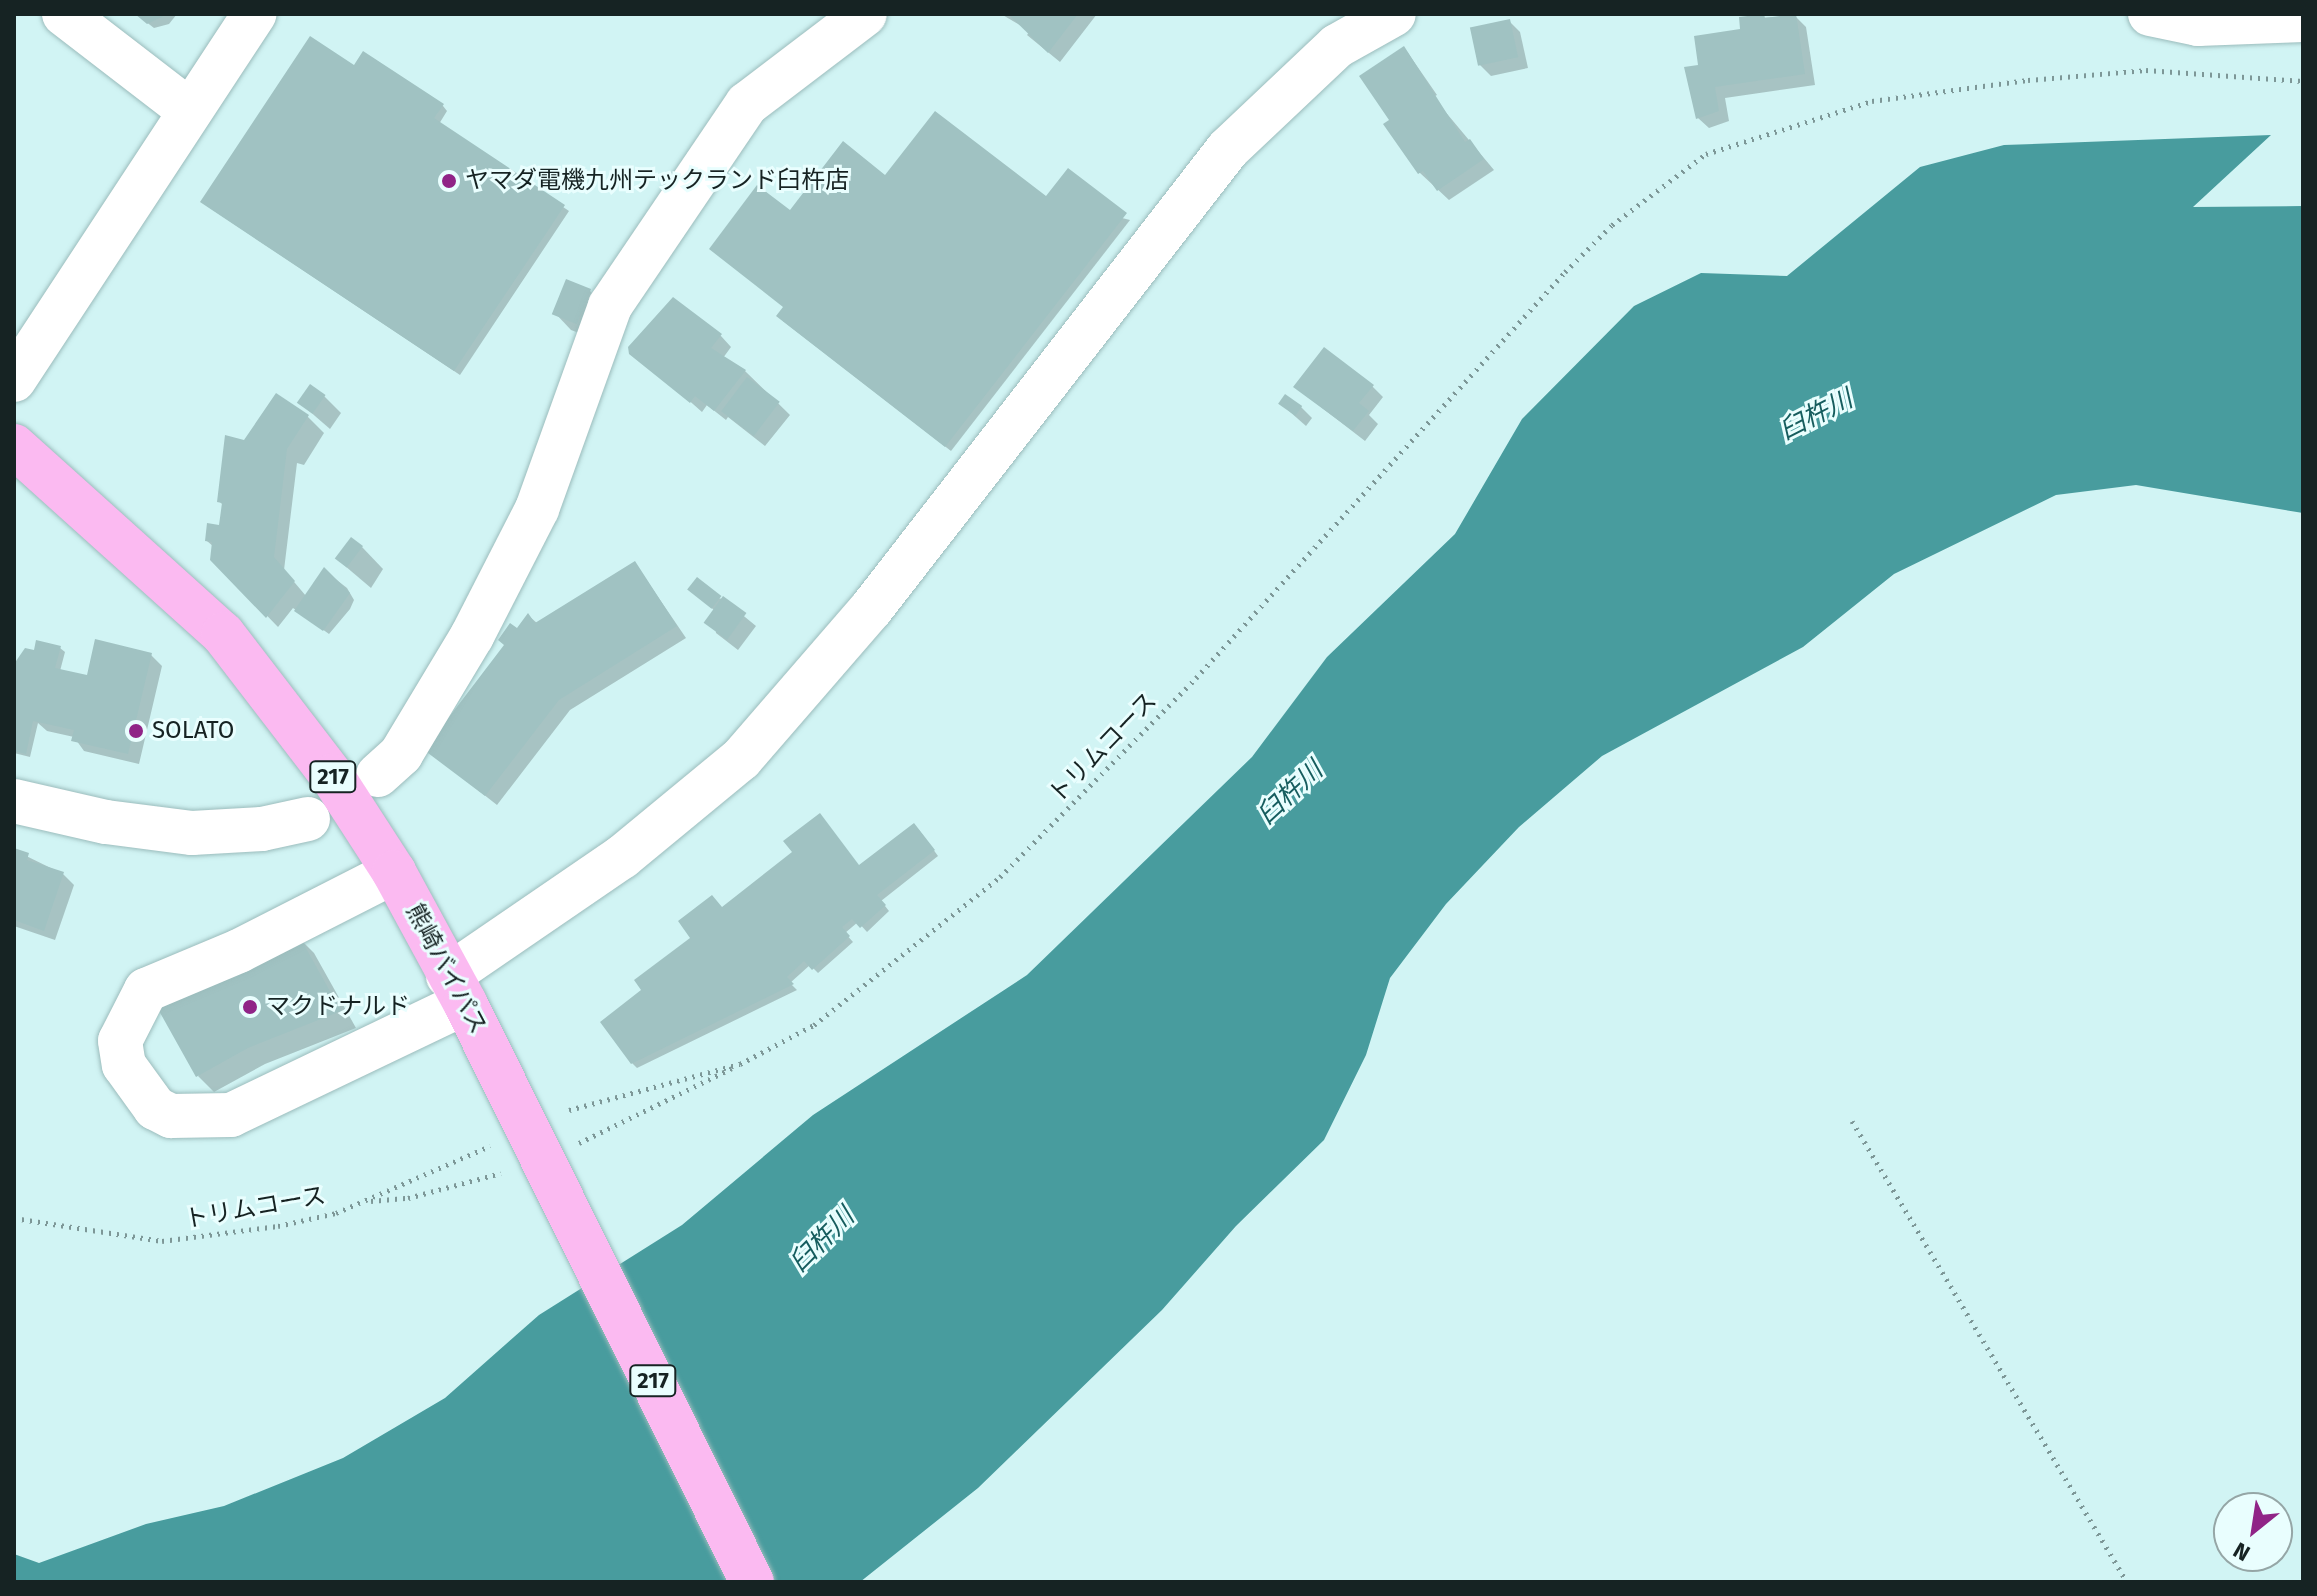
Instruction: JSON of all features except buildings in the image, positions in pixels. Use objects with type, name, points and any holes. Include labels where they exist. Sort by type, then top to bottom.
[{"type":"highway","name":"熊崎バイパス","points":[[14,446],[223,634],[332,776],[394,872],[457,990],[563,1163],[752,1582]]},
{"type":"street","points":[[64,14],[190,111]]},
{"type":"street","points":[[14,380],[254,14]]},
{"type":"street","points":[[378,775],[401,754],[472,636],[537,509],[610,306],[747,104],[865,14]]},
{"type":"street","points":[[394,872],[239,951],[146,990],[120,1041],[124,1065],[155,1108],[171,1116],[231,1115],[457,990],[741,759],[871,609],[1228,149],[1337,46],[1394,14]]},
{"type":"street","points":[[2150,14],[2198,24],[2303,20]]},
{"type":"street","points":[[14,801],[106,822],[192,833],[262,829],[308,819]]},
{"type":"path","name":"トリムコース","points":[[569,1110],[740,1064],[814,1025],[1036,844],[1196,678],[1565,272],[1612,225],[1706,154],[1872,101],[2146,70],[2303,81]]},
{"type":"path","points":[[563,1163],[740,1064]]},
{"type":"path","points":[[1852,1121],[2127,1582]]},
{"type":"path","name":"トリムコース","points":[[14,1218],[162,1241],[278,1226],[366,1202],[490,1146]]},
{"type":"path","points":[[366,1202],[408,1198],[513,1170]]},
{"type":"water","name":"臼杵川","points":[[2271,135],[2193,207],[2303,206],[2303,513],[2136,485],[2056,495],[1894,574],[1803,647],[1602,756],[1519,827],[1446,904],[1390,978],[1366,1055],[1324,1140],[1236,1226],[1162,1310],[978,1488],[860,1582],[14,1582],[14,1554],[39,1563],[146,1524],[224,1506],[343,1458],[445,1398],[539,1315],[682,1225],[813,1115],[1027,975],[1252,757],[1327,657],[1455,534],[1522,419],[1634,306],[1701,273],[1787,276],[1920,167],[2004,145]]},
{"type":"place","name":"ヤマダ電機九州テックランド臼杵店","points":[[449,181]]},
{"type":"place","name":"SOLATO","points":[[136,731]]},
{"type":"place","name":"マクドナルド","points":[[250,1007]]}]
